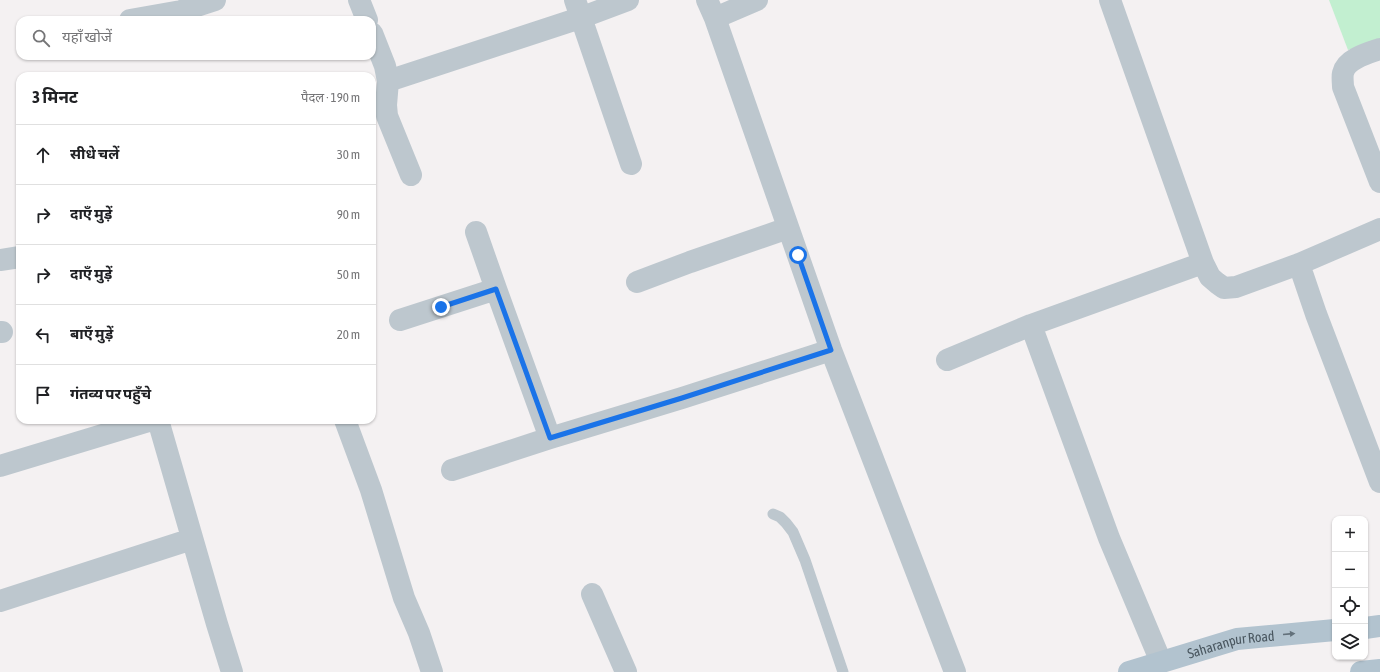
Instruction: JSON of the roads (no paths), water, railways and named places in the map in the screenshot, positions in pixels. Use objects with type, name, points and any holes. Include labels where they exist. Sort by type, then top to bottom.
[{"type":"main road","points":[[1368,628],[1380,626]]},
{"type":"main road","name":"Saharanpur Road","points":[[1129,672],[1237,639],[1332,630]]},
{"type":"main road","points":[[1361,672],[1380,670]]},
{"type":"street","points":[[150,16],[181,10],[215,0]]},
{"type":"street","points":[[359,0],[365,16]]},
{"type":"street","points":[[388,81],[577,9],[628,0]]},
{"type":"street","points":[[756,0],[711,9],[831,350],[955,672]]},
{"type":"street","points":[[1110,0],[1203,263],[1210,276],[1217,283],[1224,288],[1236,287],[1299,264],[1380,229]]},
{"type":"street","points":[[577,9],[631,164]]},
{"type":"street","points":[[376,43],[385,66],[388,81],[386,105],[387,116],[411,175]]},
{"type":"street","points":[[1380,49],[1358,58],[1347,65],[1343,73],[1343,87],[1380,182]]},
{"type":"street","points":[[637,282],[788,228]]},
{"type":"street","points":[[476,232],[550,438]]},
{"type":"street","points":[[0,260],[16,258]]},
{"type":"street","points":[[946,360],[1031,325],[1203,263]]},
{"type":"street","points":[[1299,264],[1316,314],[1380,482]]},
{"type":"street","points":[[400,320],[496,289]]},
{"type":"street","points":[[1031,325],[1109,538],[1161,662]]},
{"type":"street","points":[[452,470],[831,350]]},
{"type":"street","points":[[0,466],[139,424]]},
{"type":"street","points":[[159,424],[231,672]]},
{"type":"street","points":[[347,424],[371,490],[404,598],[419,633],[432,672]]},
{"type":"street","points":[[0,601],[192,539]]},
{"type":"street","points":[[592,594],[626,672]]},
{"type":"lane","points":[[773,514],[780,517],[793,532],[843,672]]}]
